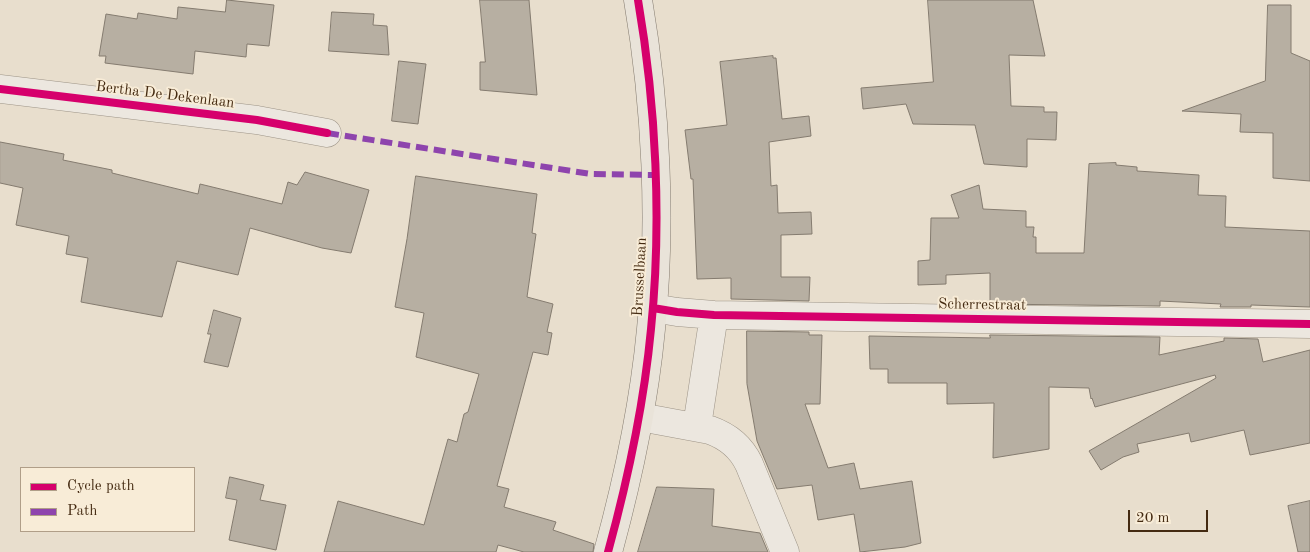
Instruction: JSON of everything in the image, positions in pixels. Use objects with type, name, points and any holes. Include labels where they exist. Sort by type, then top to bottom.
[{"type":"main road","name":"Brusselbaan","points":[[608,552],[640,417],[653,308],[656,248],[655,175],[650,91],[638,0]]},
{"type":"street","name":"Bertha De Dekenlaan","points":[[0,89],[257,120],[327,133]]},
{"type":"street","name":"Scherrestraat","points":[[653,308],[714,315],[1310,324]]},
{"type":"street","points":[[697,426],[714,315]]},
{"type":"street","points":[[640,417],[697,426],[721,434],[744,453],[785,552]]},
{"type":"building","points":[[227,0],[274,5],[269,46],[247,44],[246,57],[195,51],[193,74],[105,63],[106,56],[99,56],[106,14],[137,19],[138,13],[177,19],[178,7],[225,12]]},
{"type":"building","points":[[480,0],[529,0],[537,95],[480,90],[480,62],[485,62]]},
{"type":"building","points":[[928,0],[1033,0],[1045,56],[1009,55],[1011,106],[1044,107],[1044,112],[1057,112],[1056,140],[1027,139],[1027,167],[984,164],[975,125],[913,124],[906,104],[863,109],[861,88],[933,82]]},
{"type":"building","points":[[1268,5],[1291,5],[1291,53],[1310,61],[1310,181],[1273,178],[1273,133],[1240,132],[1241,114],[1182,111],[1265,81]]},
{"type":"building","points":[[332,12],[374,14],[373,25],[387,26],[389,55],[329,51]]},
{"type":"building","points":[[773,56],[773,58],[776,58],[782,119],[809,116],[811,136],[769,142],[771,186],[777,185],[778,213],[811,212],[812,234],[781,235],[781,277],[810,277],[809,301],[731,299],[731,278],[697,279],[693,179],[691,179],[685,130],[727,125],[720,62]]},
{"type":"building","points":[[399,61],[426,64],[418,124],[392,121]]},
{"type":"building","points":[[0,142],[64,154],[63,160],[112,170],[112,173],[198,194],[200,184],[282,204],[288,182],[297,185],[305,172],[369,190],[351,253],[322,248],[250,228],[238,275],[177,261],[162,317],[81,302],[88,258],[66,254],[69,236],[16,225],[23,188],[0,183]]},
{"type":"building","points":[[1116,163],[1116,165],[1137,167],[1137,171],[1199,175],[1198,195],[1226,196],[1225,227],[1310,231],[1310,307],[1251,305],[1251,307],[1220,307],[1221,304],[1160,301],[1160,306],[990,304],[990,273],[946,275],[946,284],[918,285],[918,261],[930,260],[931,218],[959,218],[951,195],[979,185],[983,209],[1026,211],[1026,227],[1034,227],[1033,237],[1036,237],[1036,253],[1084,253],[1089,164]]},
{"type":"building","points":[[416,176],[537,194],[532,233],[536,234],[527,297],[553,304],[547,332],[552,333],[548,355],[533,352],[497,486],[509,489],[504,507],[556,522],[553,530],[594,544],[593,552],[524,552],[498,545],[496,552],[324,552],[338,501],[424,525],[448,439],[457,442],[464,414],[468,412],[479,374],[416,357],[424,313],[395,307]]},
{"type":"building","points":[[214,310],[241,318],[228,367],[204,362],[211,334],[208,334]]},
{"type":"building","points":[[747,331],[809,332],[809,335],[822,335],[820,404],[805,404],[828,468],[854,463],[860,489],[912,481],[921,543],[905,547],[860,552],[854,514],[818,520],[812,485],[777,489],[757,441],[747,384]]},
{"type":"building","points":[[990,335],[1160,337],[1159,355],[1224,341],[1224,338],[1258,339],[1263,362],[1310,350],[1310,443],[1250,455],[1244,430],[1191,442],[1189,433],[1137,444],[1139,452],[1123,457],[1101,470],[1089,451],[1216,378],[1215,375],[1095,407],[1089,388],[1049,387],[1049,449],[993,458],[994,403],[947,404],[947,383],[888,383],[888,369],[870,369],[869,336],[990,338]]},
{"type":"building","points":[[230,477],[264,485],[260,500],[286,505],[276,550],[229,540],[237,500],[226,498]]},
{"type":"building","points":[[657,487],[714,489],[712,526],[760,533],[768,552],[638,552]]},
{"type":"building","points":[[1310,501],[1310,552],[1298,552],[1288,506]]},
{"type":"marked path","points":[[327,133],[591,174],[655,175]]},
{"type":"cycle path","points":[[608,552],[629,469],[640,413],[648,357],[654,288],[656,206],[653,122],[638,0]]},
{"type":"cycle path","points":[[0,89],[257,120],[327,133]]},
{"type":"cycle path","points":[[653,308],[714,315],[1310,324]]}]
